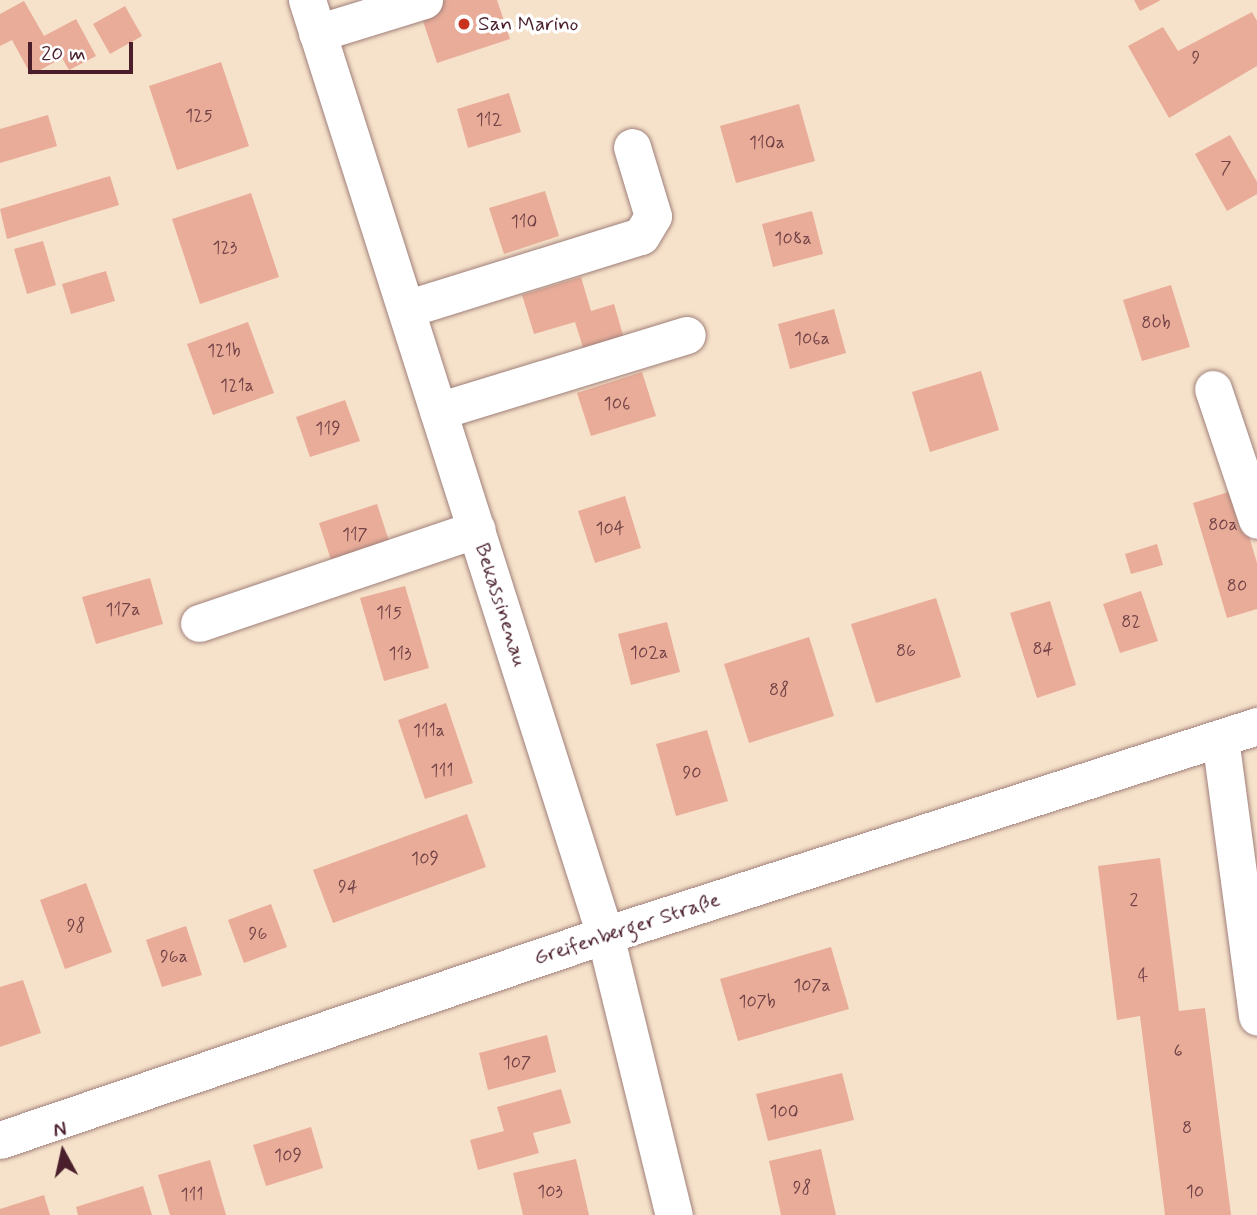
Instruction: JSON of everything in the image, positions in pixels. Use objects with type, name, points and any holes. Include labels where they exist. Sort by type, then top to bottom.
[{"type":"street","points":[[312,17],[424,0]]},
{"type":"street","name":"Bekassinenau","points":[[312,17],[605,935],[674,1215]]},
{"type":"street","points":[[406,309],[641,236],[649,230],[653,216],[632,148]]},
{"type":"street","points":[[438,411],[687,335]]},
{"type":"street","points":[[1213,389],[1257,520]]},
{"type":"street","points":[[199,623],[477,530]]},
{"type":"street","name":"Greifenberger Straße","points":[[0,1140],[605,935],[1257,726]]},
{"type":"street","points":[[1220,738],[1257,1017]]},
{"type":"building","name":"San Marino","points":[[445,0],[497,0],[510,39],[437,63],[419,9]]},
{"type":"building","points":[[1134,0],[1161,0],[1140,11]]},
{"type":"building","points":[[24,1],[44,36],[76,19],[96,56],[69,70],[62,58],[31,75],[12,40],[0,46],[0,14]]},
{"type":"building","points":[[125,6],[142,36],[110,54],[93,24]]},
{"type":"building","points":[[1252,12],[1257,21],[1257,66],[1169,118],[1128,46],[1163,27],[1178,51]]},
{"type":"building","points":[[221,62],[249,146],[177,170],[149,86]]},
{"type":"building","points":[[509,93],[521,132],[468,148],[457,109]]},
{"type":"building","points":[[799,104],[815,161],[736,183],[720,126]]},
{"type":"building","points":[[48,115],[57,146],[0,163],[0,129]]},
{"type":"building","points":[[1230,135],[1257,182],[1257,194],[1227,211],[1195,154]]},
{"type":"building","points":[[110,176],[119,205],[7,239],[0,209]]},
{"type":"building","points":[[545,191],[559,236],[504,254],[489,208]]},
{"type":"building","points":[[251,193],[279,277],[200,304],[172,219]]},
{"type":"building","points":[[812,211],[823,254],[773,267],[762,224]]},
{"type":"building","points":[[43,241],[56,285],[27,294],[14,249]]},
{"type":"building","points":[[106,271],[115,301],[71,314],[62,284]]},
{"type":"building","points":[[581,277],[591,311],[614,304],[625,342],[585,354],[575,322],[534,334],[522,295]]},
{"type":"building","points":[[1171,285],[1190,347],[1142,361],[1123,300]]},
{"type":"building","points":[[834,309],[846,353],[790,369],[778,324]]},
{"type":"building","points":[[248,322],[274,393],[213,415],[187,344]]},
{"type":"building","points":[[981,371],[999,430],[930,452],[912,392]]},
{"type":"building","points":[[642,372],[656,416],[591,436],[577,393]]},
{"type":"building","points":[[345,400],[360,441],[310,457],[296,417]]},
{"type":"building","points":[[1235,490],[1257,563],[1257,609],[1227,618],[1193,503]]},
{"type":"building","points":[[625,496],[641,548],[595,563],[578,511]]},
{"type":"building","points":[[377,504],[391,547],[333,566],[319,523]]},
{"type":"building","points":[[1157,544],[1163,565],[1131,574],[1125,554]]},
{"type":"building","points":[[150,578],[163,624],[96,644],[82,597]]},
{"type":"building","points":[[405,586],[429,668],[384,681],[360,598]]},
{"type":"building","points":[[1141,591],[1158,641],[1120,653],[1103,604]]},
{"type":"building","points":[[936,598],[961,677],[876,703],[851,624]]},
{"type":"building","points":[[1050,601],[1076,685],[1037,698],[1010,613]]},
{"type":"building","points":[[667,622],[680,672],[631,685],[618,634]]},
{"type":"building","points":[[809,637],[834,716],[749,743],[724,664]]},
{"type":"building","points":[[446,703],[473,783],[425,799],[398,720]]},
{"type":"building","points":[[707,730],[728,801],[676,816],[656,744]]},
{"type":"building","points":[[467,814],[486,867],[333,923],[313,870]]},
{"type":"building","points":[[1160,858],[1179,1011],[1205,1008],[1231,1215],[1165,1215],[1140,1016],[1117,1020],[1098,866]]},
{"type":"building","points":[[86,883],[112,952],[65,969],[40,900]]},
{"type":"building","points":[[271,904],[287,947],[244,963],[228,920]]},
{"type":"building","points":[[186,926],[202,975],[162,987],[146,940]]},
{"type":"building","points":[[831,947],[849,1009],[738,1041],[720,979]]},
{"type":"building","points":[[23,980],[41,1033],[0,1047],[0,987]]},
{"type":"building","points":[[547,1035],[556,1072],[488,1090],[479,1053]]},
{"type":"building","points":[[842,1073],[854,1120],[768,1141],[756,1094]]},
{"type":"building","points":[[561,1089],[571,1123],[533,1133],[539,1153],[478,1170],[470,1140],[504,1131],[497,1107]]},
{"type":"building","points":[[311,1127],[323,1168],[266,1186],[253,1145]]},
{"type":"building","points":[[821,1149],[836,1215],[781,1215],[769,1161]]},
{"type":"building","points":[[576,1159],[589,1215],[523,1215],[513,1173]]},
{"type":"building","points":[[210,1160],[226,1215],[170,1215],[158,1175]]},
{"type":"building","points":[[143,1186],[152,1215],[78,1215],[76,1207]]},
{"type":"building","points":[[44,1195],[50,1215],[0,1215],[0,1209]]},
{"type":"place","name":"San Marino","points":[[464,24]]}]
